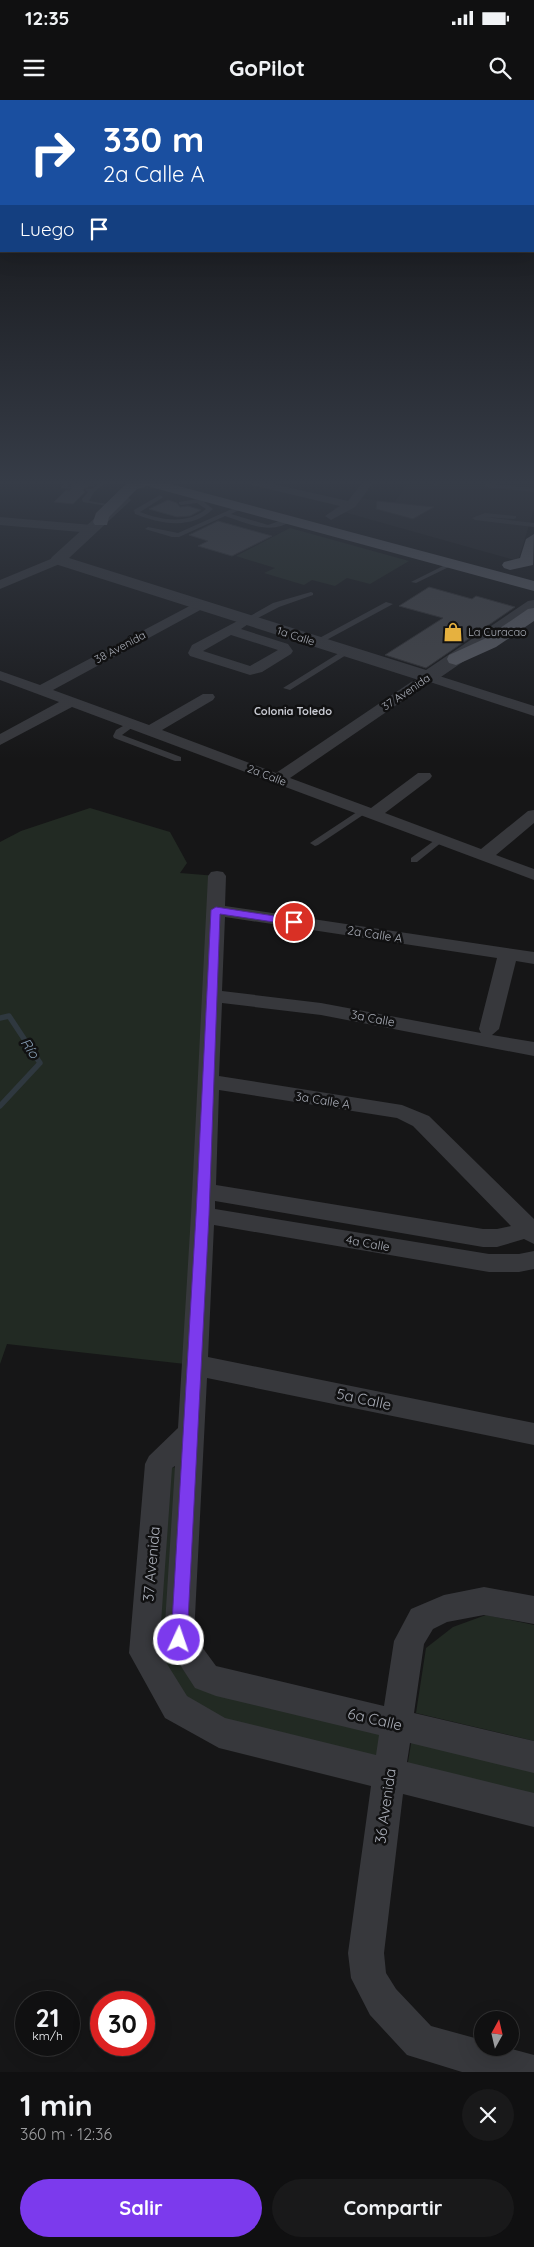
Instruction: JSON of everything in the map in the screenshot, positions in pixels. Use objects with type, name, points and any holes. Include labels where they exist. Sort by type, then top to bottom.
[{"type":"highway","points":[[503,575],[532,582]]},
{"type":"highway","points":[[456,659],[490,643],[534,614]]},
{"type":"street","points":[[0,585],[23,575]]},
{"type":"street","name":"1a Calle","points":[[106,575],[534,711]]},
{"type":"street","name":"38 Avenida","points":[[42,690],[199,604]]},
{"type":"street","name":"37 Avenida","points":[[278,779],[534,605]]},
{"type":"street","points":[[230,630],[283,647],[286,651],[258,669],[250,671],[195,653],[194,651],[197,648],[247,620]]},
{"type":"street","name":"2a Calle","points":[[0,674],[534,875]]},
{"type":"street","points":[[150,731],[208,697]]},
{"type":"street","points":[[0,740],[73,701]]},
{"type":"street","points":[[368,813],[424,776]]},
{"type":"street","points":[[484,856],[534,815]]},
{"type":"street","points":[[189,1434],[203,1215],[217,876]]},
{"type":"street","name":"2a Calle A","points":[[216,910],[534,958]]},
{"type":"street","points":[[489,1030],[508,954]]},
{"type":"street","name":"3a Calle","points":[[211,996],[260,1000],[322,1009],[534,1049]]},
{"type":"street","name":"3a Calle A","points":[[208,1081],[402,1112],[421,1121],[433,1131],[532,1231]]},
{"type":"street","name":"4a Calle","points":[[203,1191],[483,1238],[498,1238],[532,1231]]},
{"type":"street","name":"4a Calle","points":[[203,1215],[489,1263],[519,1263],[534,1260]]},
{"type":"street","name":"5a Calle","points":[[194,1365],[534,1434]]},
{"type":"street","name":"37 Avenida","points":[[189,1434],[160,1464],[144,1653],[176,1707],[219,1732],[389,1774]]},
{"type":"street","name":"6a Calle","points":[[189,1434],[179,1640],[206,1678],[534,1757]]},
{"type":"street","name":"36 Avenida","points":[[530,2072],[420,2042],[383,2002],[369,1978],[366,1953],[389,1774],[409,1641],[422,1619],[444,1609],[484,1601],[534,1610]]},
{"type":"street","points":[[389,1774],[534,1810]]},
{"type":"lane","points":[[414,582],[428,575]]},
{"type":"lane","points":[[247,620],[276,605],[311,594]]},
{"type":"lane","points":[[316,642],[389,604]]},
{"type":"lane","points":[[287,688],[347,652]]},
{"type":"lane","points":[[133,724],[119,732],[117,736],[178,759]]},
{"type":"lane","points":[[316,843],[368,813]]},
{"type":"lane","points":[[414,860],[439,840]]},
{"type":"shaded area","points":[[271,575],[385,575],[370,584],[347,578],[335,586],[312,580],[304,585]]},
{"type":"shaded area","points":[[90,808],[170,832],[187,863],[180,873],[217,876],[194,1365],[7,1344],[0,1364],[0,842],[21,831]]},
{"type":"shaded area","points":[[177,1467],[165,1648],[201,1689],[383,1732],[378,1760],[227,1723],[181,1698],[154,1649],[170,1468]]},
{"type":"shaded area","points":[[486,1615],[534,1625],[534,1741],[416,1713],[426,1648],[453,1627]]},
{"type":"shaded area","points":[[412,1738],[534,1768],[534,1800],[407,1768]]},
{"type":"building","name":"La Curacao","points":[[429,587],[472,599],[476,596],[515,607],[426,668],[385,655],[443,618],[399,606]]},
{"type":"waterway","name":"Río","points":[[0,1018],[9,1016],[40,1063],[0,1106]]},
{"type":"place","name":"La Curacao","points":[[453,632]]},
{"type":"district","name":"Colonia Toledo","points":[[293,711]]},
{"type":"route","points":[[179,1640],[189,1427],[203,1215],[216,910],[294,922]]}]
